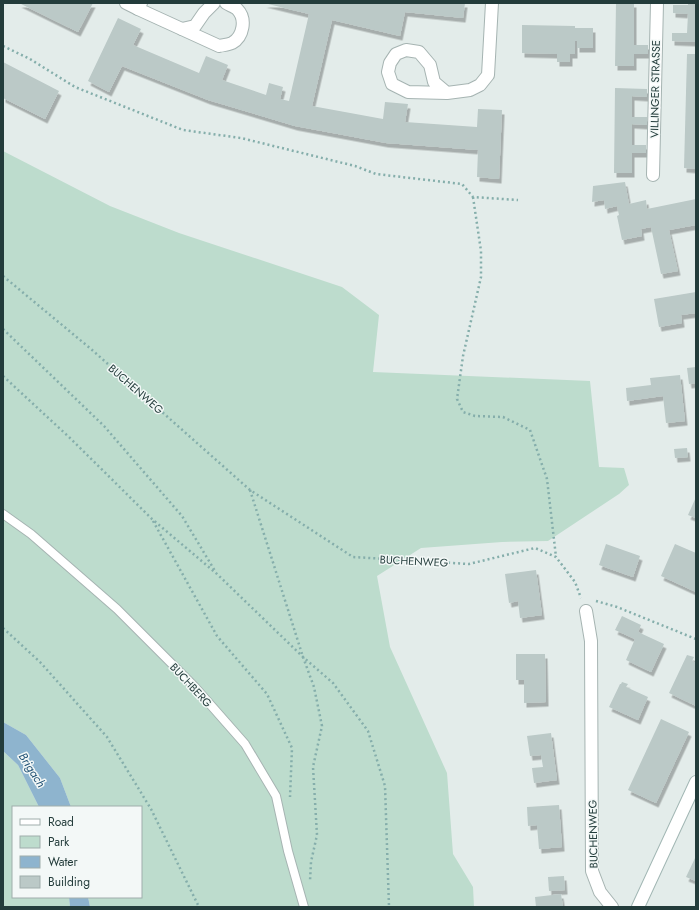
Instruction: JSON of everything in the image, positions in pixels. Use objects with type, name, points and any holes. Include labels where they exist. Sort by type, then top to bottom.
[{"type":"street","points":[[126,3],[139,6],[182,29],[219,46],[231,43],[238,38],[242,30],[242,20],[237,9],[226,3]]},
{"type":"street","points":[[182,29],[195,26],[204,13],[214,3]]},
{"type":"street","points":[[447,93],[434,82],[430,65],[419,52],[406,50],[396,54],[390,63],[388,72],[392,84],[408,92],[447,93],[470,90],[480,84],[488,75],[492,3]]},
{"type":"street","name":"VILLINGER STRASSE","points":[[654,175],[657,3]]},
{"type":"street","name":"BUCHENWEG","points":[[586,611],[591,641],[592,871],[600,892],[612,907]]},
{"type":"street","points":[[638,907],[696,782]]},
{"type":"lane","name":"BUCHBERG","points":[[3,514],[31,534],[117,609],[194,686],[245,744],[276,796],[288,851],[304,907]]},
{"type":"path","points":[[3,46],[75,87],[183,130],[241,138],[355,166],[376,174],[462,184],[473,197],[481,251],[481,277],[463,356],[456,399],[463,412],[475,416],[503,417],[530,430],[548,479],[556,557]]},
{"type":"path","points":[[473,197],[518,200]]},
{"type":"path","name":"BUCHENWEG","points":[[3,276],[91,350],[250,490],[352,557],[469,564],[535,548],[556,557],[575,582],[586,611]]},
{"type":"path","points":[[3,329],[104,426],[182,516],[217,574]]},
{"type":"path","points":[[3,376],[70,438],[152,519],[217,574],[303,657],[333,683],[368,731],[385,786],[389,907]]},
{"type":"path","points":[[250,490],[314,687],[322,726],[313,767],[317,835],[312,862],[310,885]]},
{"type":"path","points":[[152,519],[217,636],[267,694],[292,748],[290,803]]},
{"type":"path","points":[[580,596],[588,598]]},
{"type":"path","points":[[595,600],[617,607],[696,639]]},
{"type":"path","points":[[3,628],[40,662],[107,737],[151,809],[199,907]]},
{"type":"green space","points":[[3,151],[110,206],[179,233],[342,287],[379,315],[373,372],[590,381],[599,467],[624,468],[629,485],[619,494],[548,541],[502,542],[421,548],[377,576],[390,647],[447,773],[453,854],[473,887],[474,907],[90,907],[88,898],[142,898],[142,806],[71,806],[60,778],[26,735],[3,722]]},
{"type":"green space","points":[[3,751],[18,765],[38,806],[12,806],[12,898],[69,898],[70,907],[3,907]]},
{"type":"water","name":"Brigach","points":[[3,722],[26,735],[60,778],[71,806],[38,806],[18,765],[3,751]]},
{"type":"water","points":[[69,898],[88,898],[90,907],[70,907]]},
{"type":"building","points":[[19,3],[93,3],[78,32]]},
{"type":"building","points":[[264,3],[465,3],[463,18],[405,12],[400,36],[332,20],[312,106],[383,119],[385,102],[408,104],[405,122],[477,127],[478,109],[502,110],[499,179],[477,177],[478,150],[386,143],[295,126],[208,100],[122,66],[109,92],[88,81],[118,18],[141,29],[133,45],[199,73],[206,56],[228,65],[222,80],[266,95],[269,83],[283,87],[280,99],[289,101],[309,14]]},
{"type":"building","points":[[616,3],[634,3],[634,45],[648,45],[648,54],[634,54],[634,66],[615,66]]},
{"type":"building","points":[[688,3],[696,3],[696,42],[672,41],[672,33],[687,33],[688,14],[673,13],[673,5],[688,5]]},
{"type":"building","points":[[522,25],[575,26],[575,28],[593,28],[593,48],[577,48],[577,41],[575,41],[575,54],[570,54],[570,62],[557,62],[557,54],[522,53]]},
{"type":"building","points":[[687,54],[696,54],[696,169],[684,168]]},
{"type":"building","points":[[3,62],[59,91],[45,119],[3,98]]},
{"type":"building","points":[[615,88],[647,89],[647,97],[632,96],[632,117],[647,117],[647,125],[632,124],[632,145],[646,145],[646,153],[632,153],[632,173],[614,173]]},
{"type":"building","points":[[625,182],[629,204],[646,200],[647,209],[696,199],[696,225],[669,230],[678,271],[661,274],[651,227],[641,229],[642,236],[622,240],[617,216],[619,215],[617,206],[605,209],[604,200],[592,202],[593,186]]},
{"type":"building","points":[[696,292],[696,313],[681,315],[682,323],[659,327],[654,299]]},
{"type":"building","points":[[696,367],[696,383],[689,384],[687,368]]},
{"type":"building","points":[[680,375],[685,421],[666,423],[663,396],[627,401],[626,388],[651,385],[650,378]]},
{"type":"building","points":[[687,448],[688,457],[675,458],[674,449]]},
{"type":"building","points":[[696,497],[696,518],[688,515]]},
{"type":"building","points":[[606,544],[640,556],[633,577],[599,565]]},
{"type":"building","points":[[675,544],[696,553],[696,592],[661,576]]},
{"type":"building","points":[[536,570],[542,615],[520,618],[518,601],[509,603],[505,574]]},
{"type":"building","points":[[622,616],[641,625],[638,632],[664,644],[651,672],[626,660],[635,639],[615,630]]},
{"type":"building","points":[[516,654],[545,654],[546,702],[524,703],[524,680],[516,680]]},
{"type":"building","points":[[687,655],[694,657],[692,661],[696,663],[696,706],[669,693]]},
{"type":"building","points":[[622,682],[628,684],[626,687],[648,697],[638,720],[609,707]]},
{"type":"building","points":[[661,719],[689,732],[656,803],[628,790]]},
{"type":"building","points":[[551,733],[557,780],[534,783],[532,768],[543,767],[541,755],[530,756],[527,736]]},
{"type":"building","points":[[559,805],[562,847],[539,849],[537,825],[528,826],[527,807]]},
{"type":"building","points":[[696,856],[696,881],[686,877]]},
{"type":"building","points":[[564,876],[565,890],[549,891],[548,877]]},
{"type":"building","points":[[561,894],[563,907],[536,907],[535,897]]}]
